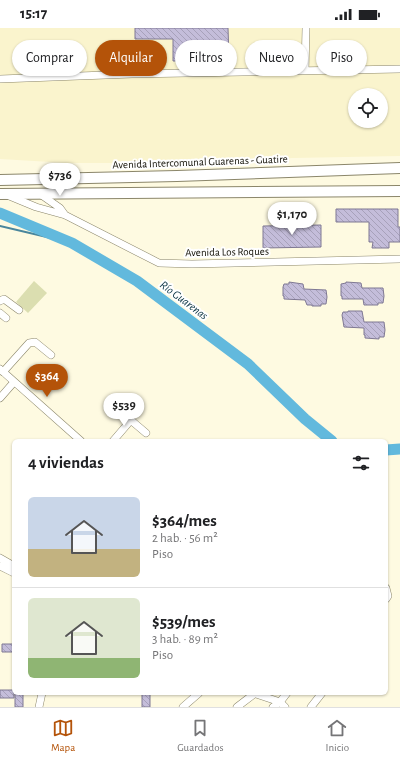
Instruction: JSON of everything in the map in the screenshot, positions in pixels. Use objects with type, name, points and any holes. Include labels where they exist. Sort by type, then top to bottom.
[{"type":"main road","name":"Avenida Intercomunal Guarenas - Guatire","points":[[0,180],[177,176],[400,168]]},
{"type":"main road","points":[[2,194],[400,191]]},
{"type":"street","points":[[306,28],[306,40]]},
{"type":"street","points":[[308,71],[400,70]]},
{"type":"street","points":[[0,79],[245,73]]},
{"type":"street","name":"Avenida Los Roques","points":[[2,194],[36,207],[65,215],[159,263],[192,264],[400,259]]},
{"type":"street","name":"Avenida Los Roques","points":[[40,194],[60,208],[65,215]]},
{"type":"street","points":[[0,301],[4,299],[19,310]]},
{"type":"street","points":[[51,355],[33,342],[30,343],[2,370],[79,439]]},
{"type":"street","points":[[0,398],[14,382]]},
{"type":"street","points":[[113,405],[146,433]]},
{"type":"street","points":[[115,439],[131,420]]},
{"type":"street","points":[[0,558],[12,565]]},
{"type":"street","points":[[0,566],[12,572]]},
{"type":"street","points":[[39,707],[42,695]]},
{"type":"street","points":[[183,707],[197,695]]},
{"type":"street","points":[[237,707],[252,695]]},
{"type":"street","points":[[259,695],[282,705]]},
{"type":"street","points":[[282,705],[286,695]]},
{"type":"street","points":[[311,707],[320,695]]},
{"type":"street","points":[[274,707],[282,705]]},
{"type":"shaded area","points":[[0,28],[400,28],[400,156],[293,158],[189,163],[68,163],[0,159]]},
{"type":"green space","points":[[34,281],[47,293],[28,313],[16,302]]},
{"type":"building","points":[[135,28],[228,28],[228,40],[175,40],[175,61],[173,61],[173,39],[135,39]]},
{"type":"building","points":[[336,209],[398,209],[400,242],[389,242],[389,248],[372,248],[373,242],[369,242],[369,222],[336,222]]},
{"type":"building","points":[[321,225],[321,247],[263,248],[263,226]]},
{"type":"building","points":[[289,282],[303,284],[304,289],[326,290],[326,304],[321,304],[321,306],[312,306],[307,305],[305,300],[284,299],[283,287],[284,284],[289,284]]},
{"type":"building","points":[[346,282],[361,283],[362,288],[383,288],[383,303],[378,303],[378,305],[364,305],[363,299],[342,299],[341,284]]},
{"type":"building","points":[[362,311],[364,322],[384,322],[384,337],[379,337],[379,339],[365,338],[364,328],[344,327],[342,315],[343,312]]},
{"type":"building","points":[[2,644],[12,644],[12,652],[2,652]]},
{"type":"building","points":[[0,690],[12,690],[12,695],[14,695],[14,698],[0,698]]},
{"type":"building","points":[[15,695],[23,695],[23,707],[15,707]]},
{"type":"building","points":[[142,695],[150,695],[150,707],[142,707]]},
{"type":"waterway","name":"Río Guarenas","points":[[0,213],[72,243],[137,281],[248,364],[305,419],[330,439]]},
{"type":"waterway","points":[[0,226],[72,243]]},
{"type":"waterway","name":"Río Guarenas","points":[[388,450],[400,449]]}]
